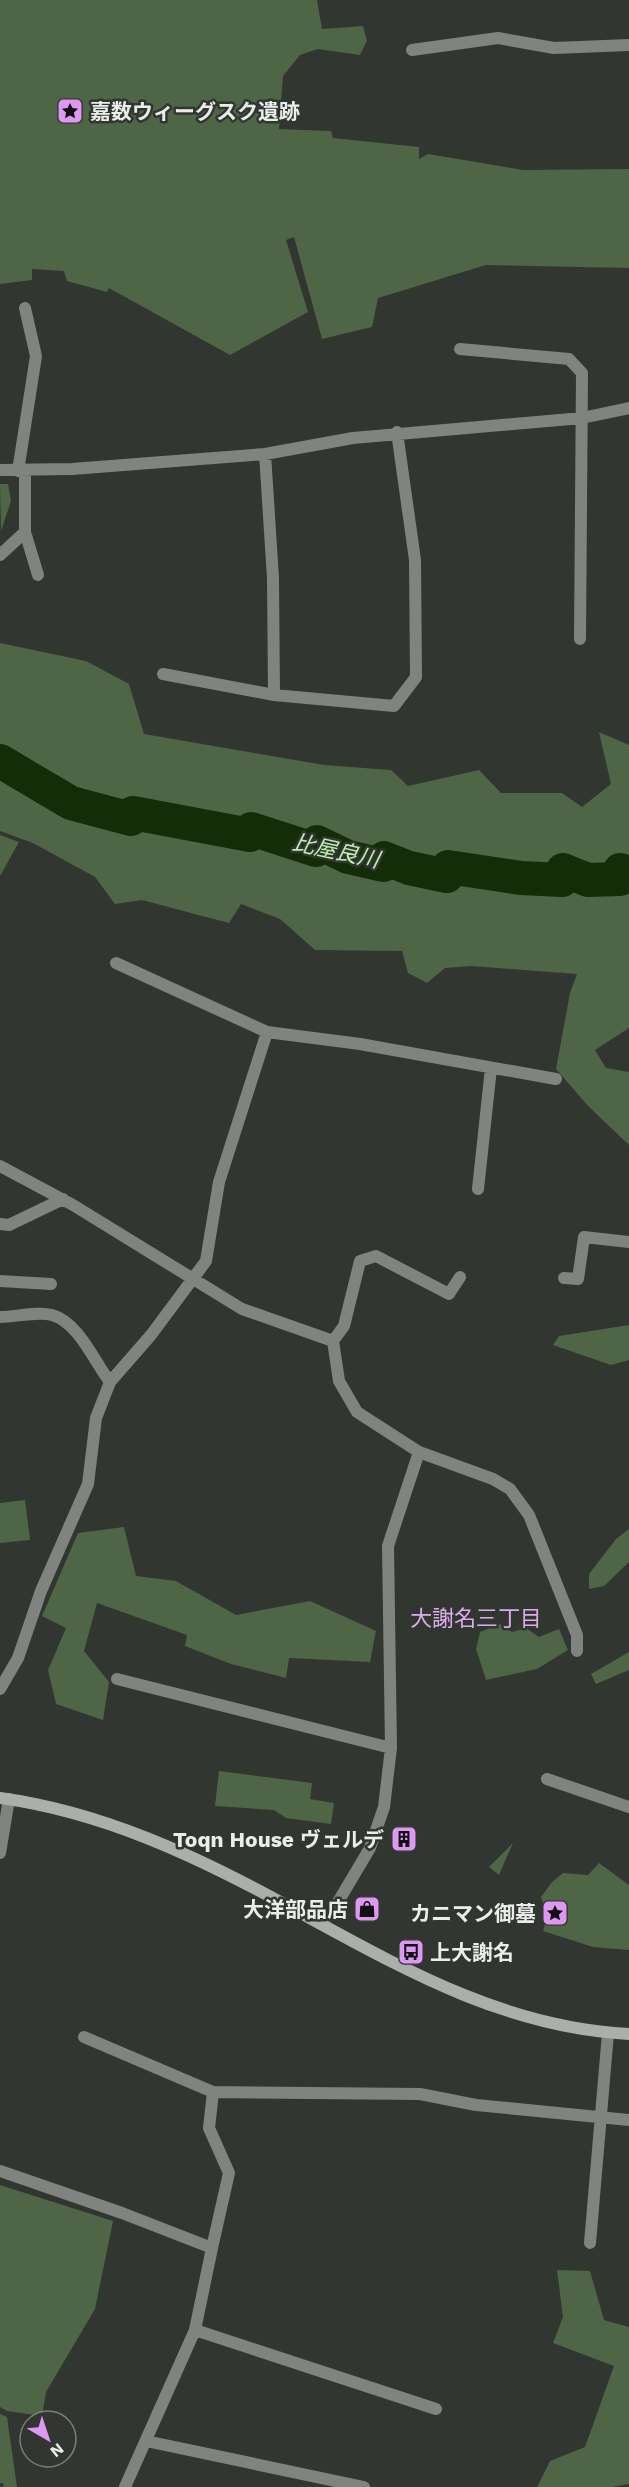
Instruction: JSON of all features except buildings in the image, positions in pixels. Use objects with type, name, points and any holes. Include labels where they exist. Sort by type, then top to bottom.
[{"type":"main road","points":[[5,1798],[76,1813],[128,1829],[247,1885],[410,1971],[482,2004],[539,2021],[608,2033],[629,2034]]},
{"type":"street","points":[[412,50],[498,38],[554,48],[629,45]]},
{"type":"street","points":[[25,308],[36,356],[21,471],[25,532],[38,575]]},
{"type":"street","points":[[460,349],[570,359],[582,373],[580,639]]},
{"type":"street","points":[[0,470],[21,471],[265,454],[397,432],[582,418],[629,408]]},
{"type":"street","points":[[163,674],[274,695],[393,706],[416,677],[415,560],[397,432]]},
{"type":"street","points":[[265,454],[273,578],[274,695]]},
{"type":"street","points":[[0,555],[25,532]]},
{"type":"street","points":[[116,963],[267,1032],[360,1044],[556,1079]]},
{"type":"street","points":[[0,1689],[18,1658],[41,1591],[88,1485],[96,1418],[110,1382],[151,1335],[206,1261],[219,1182],[267,1032]]},
{"type":"street","points":[[478,1189],[491,1068]]},
{"type":"street","points":[[0,1166],[63,1199],[242,1309],[333,1341]]},
{"type":"street","points":[[0,1224],[9,1225],[63,1199]]},
{"type":"street","points":[[564,1278],[578,1280],[584,1237],[629,1242]]},
{"type":"street","points":[[460,1277],[449,1294],[376,1256],[360,1261],[344,1326],[333,1341],[339,1381],[357,1412],[419,1452],[493,1479],[510,1489],[529,1515],[577,1635],[577,1651]]},
{"type":"street","points":[[0,1281],[51,1284]]},
{"type":"street","points":[[0,1317],[52,1315],[75,1328],[93,1361],[110,1382]]},
{"type":"street","points":[[321,1924],[335,1907],[370,1848],[384,1807],[391,1748],[388,1546],[419,1452]]},
{"type":"street","points":[[117,1679],[391,1748]]},
{"type":"street","points":[[547,1779],[629,1807]]},
{"type":"street","points":[[0,1853],[5,1798]]},
{"type":"street","points":[[590,2243],[603,2118],[608,2033]]},
{"type":"street","points":[[84,2037],[213,2092],[420,2094],[476,2105],[629,2120]]},
{"type":"street","points":[[125,2487],[195,2330],[229,2173],[209,2128],[213,2092]]},
{"type":"street","points":[[0,2171],[122,2213],[213,2248]]},
{"type":"street","points":[[195,2330],[436,2409]]},
{"type":"street","points":[[146,2440],[364,2487]]},
{"type":"green space","points":[[0,0],[317,0],[322,29],[363,26],[367,41],[360,55],[318,49],[300,55],[283,76],[279,129],[331,131],[333,138],[419,147],[419,159],[428,154],[523,170],[629,169],[629,268],[486,265],[378,298],[372,327],[322,339],[294,237],[286,240],[308,312],[230,355],[109,288],[107,292],[67,281],[64,271],[32,269],[32,280],[0,284]]},
{"type":"green space","points":[[0,484],[8,484],[11,501],[1,531]]},
{"type":"green space","points":[[0,643],[86,661],[129,684],[144,734],[324,765],[391,770],[408,786],[479,770],[501,793],[562,793],[582,807],[611,784],[599,732],[629,745],[629,1028],[595,1050],[606,1068],[629,1072],[629,1145],[589,1107],[556,1069],[570,993],[577,974],[471,966],[445,968],[427,983],[408,973],[402,951],[315,950],[280,919],[241,904],[229,923],[142,900],[115,904],[95,877],[33,843],[0,831]]},
{"type":"green space","points":[[0,835],[19,842],[0,876]]},
{"type":"green space","points":[[629,1325],[629,1360],[611,1365],[553,1345],[559,1336]]},
{"type":"green space","points":[[25,1500],[30,1540],[0,1543],[0,1503]]},
{"type":"green space","points":[[124,1527],[136,1576],[176,1581],[236,1615],[310,1601],[376,1631],[370,1662],[289,1658],[286,1678],[231,1664],[185,1646],[187,1635],[97,1603],[84,1651],[109,1682],[103,1720],[56,1704],[48,1670],[66,1628],[42,1616],[78,1533]]},
{"type":"green space","points":[[629,1529],[629,1562],[604,1586],[589,1589],[589,1574],[616,1539]]},
{"type":"green space","points":[[500,1624],[512,1632],[526,1628],[539,1637],[559,1629],[568,1650],[537,1669],[486,1680],[476,1649],[480,1632]]},
{"type":"green space","points":[[629,1652],[629,1670],[596,1684],[591,1674]]},
{"type":"green space","points":[[219,1771],[312,1783],[310,1799],[334,1803],[331,1824],[286,1818],[274,1810],[215,1806]]},
{"type":"green space","points":[[513,1843],[499,1875],[489,1867]]},
{"type":"green space","points":[[599,1863],[629,1885],[629,1950],[593,1947],[543,1931],[547,1916],[541,1897],[552,1882],[563,1873],[588,1875]]},
{"type":"green space","points":[[0,2185],[113,2221],[95,2309],[46,2392],[43,2409],[18,2409],[18,2413],[0,2407]]},
{"type":"green space","points":[[557,2270],[590,2271],[604,2320],[629,2327],[629,2484],[611,2487],[537,2487],[550,2461],[585,2447],[614,2366],[553,2343],[563,2317]]},
{"type":"green space","points":[[0,2414],[7,2417],[17,2487],[3,2487],[4,2484],[0,2483]]},
{"type":"waterway","name":"比屋良川","points":[[0,761],[71,803],[131,819],[133,813],[250,835],[251,829],[316,850],[317,842],[348,857],[383,865],[384,858],[409,868],[447,876],[448,867],[521,878],[562,880],[563,870],[588,880],[620,879],[620,870],[629,873]]},
{"type":"place","name":"嘉数ウィーグスク遺跡","points":[[70,111]]},
{"type":"place","name":"Toqn House ヴェルデ","points":[[404,1839]]},
{"type":"place","name":"大洋部品店","points":[[367,1909]]},
{"type":"place","name":"カニマン御墓","points":[[555,1913]]},
{"type":"place","name":"上大謝名","points":[[411,1952]]},
{"type":"district","name":"大謝名三丁目","points":[[476,1618]]}]
